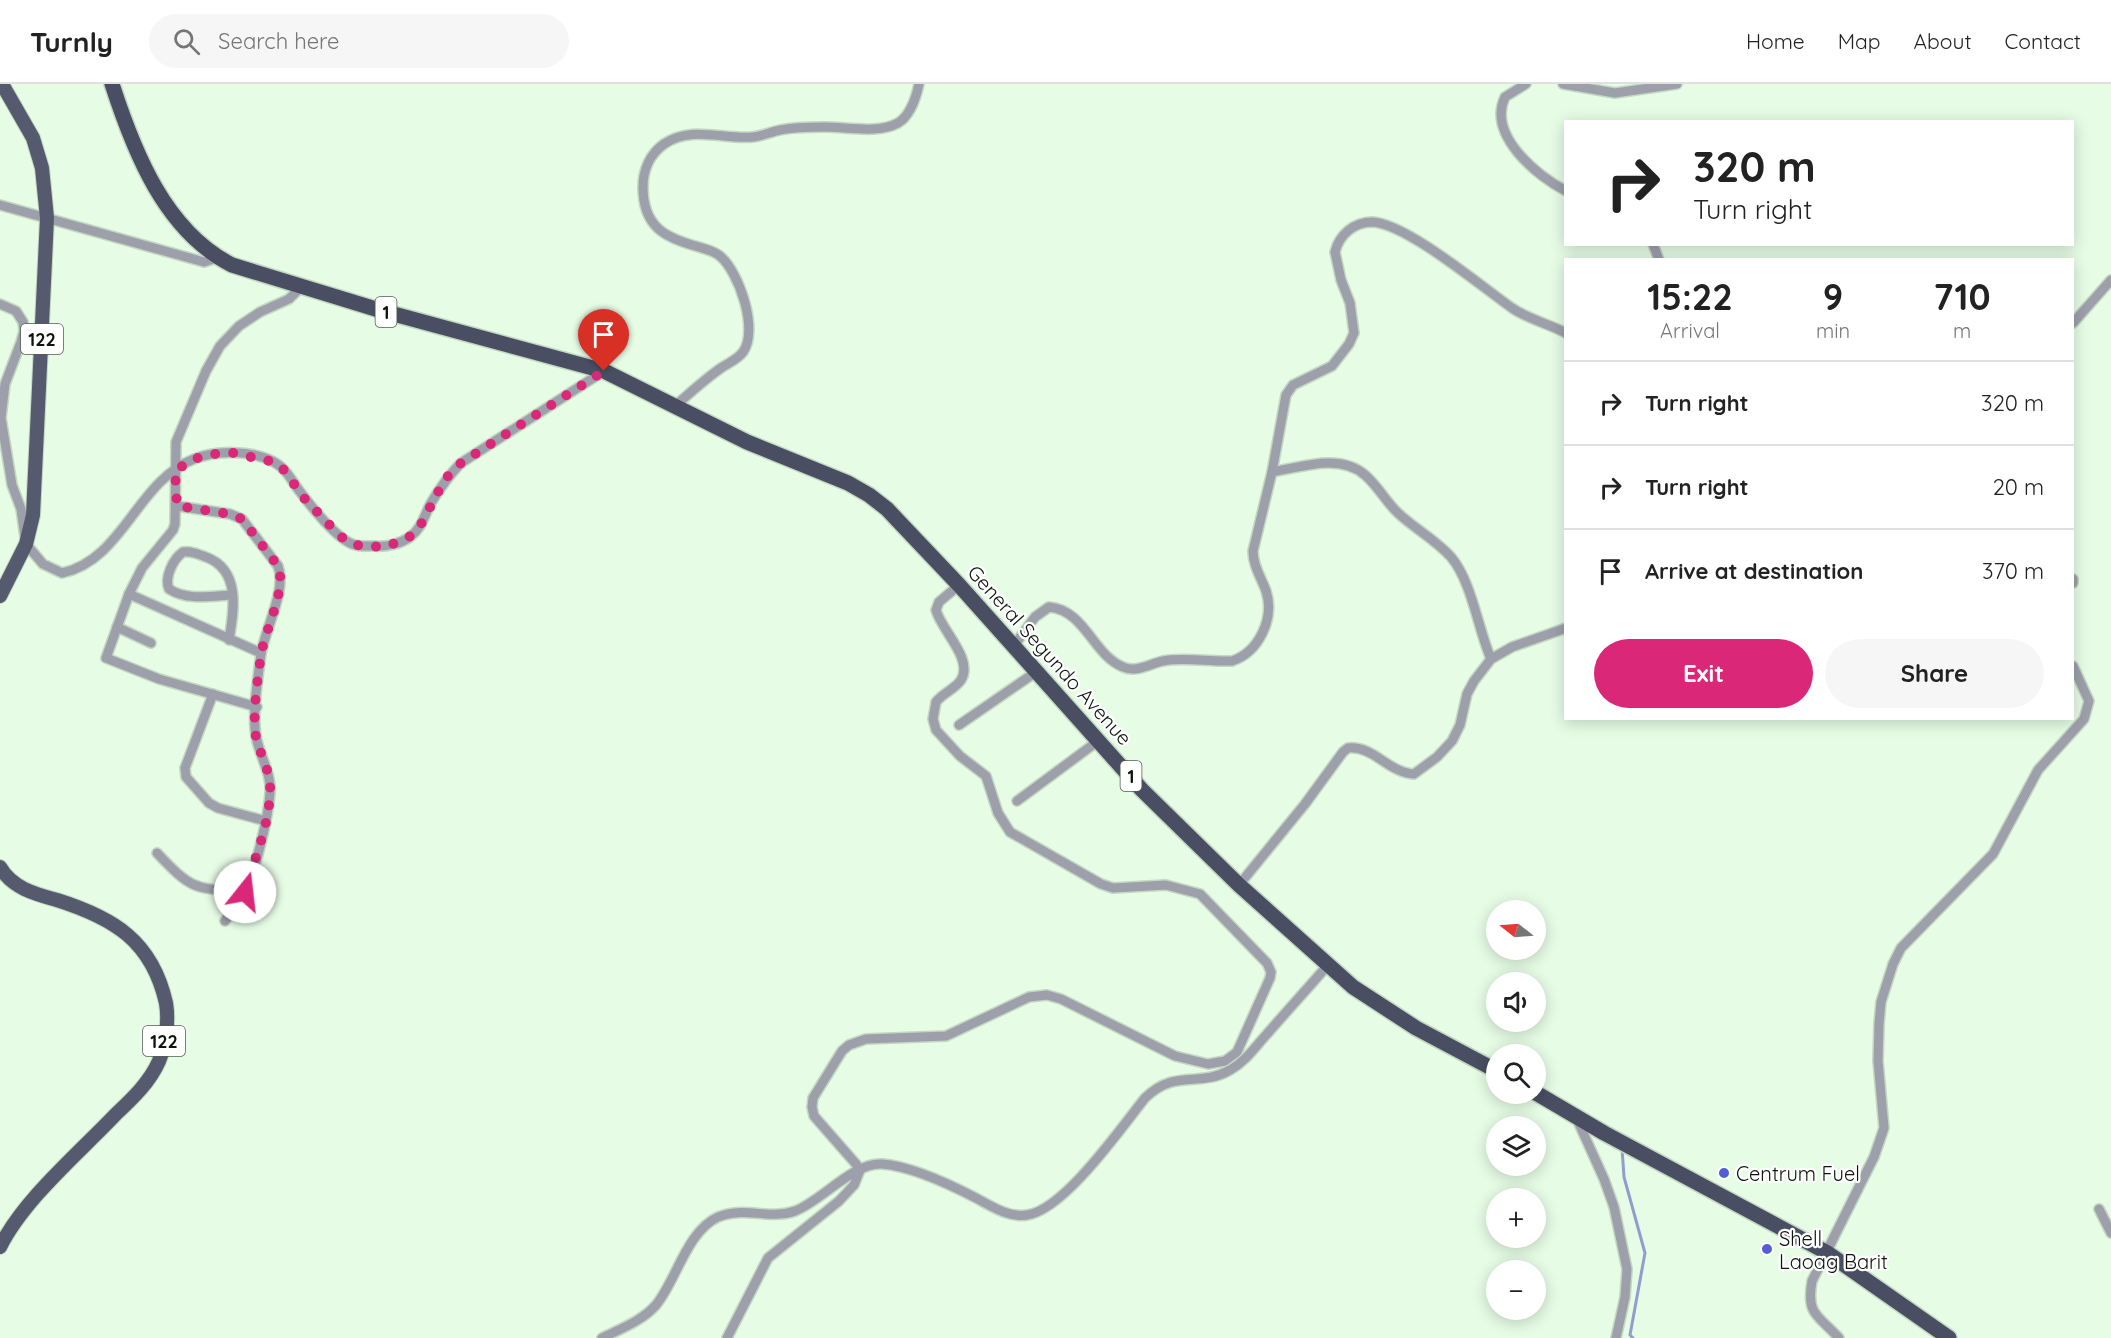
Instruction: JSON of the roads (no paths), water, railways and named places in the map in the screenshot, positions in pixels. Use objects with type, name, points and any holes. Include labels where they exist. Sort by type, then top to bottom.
[{"type":"highway","name":"1","points":[[112,84],[137,154],[154,187],[189,232],[217,258],[232,266],[301,287],[604,371],[675,406]]},
{"type":"highway","name":"General Segundo Avenue","points":[[675,406],[747,442],[869,495],[887,509],[959,585],[1142,790],[1239,885],[1328,965],[1386,1010],[1486,1065]]},
{"type":"highway","points":[[1546,1099],[1604,1133],[1826,1252],[1949,1338]]},
{"type":"main road","name":"122","points":[[0,596],[26,544],[33,515],[47,218],[42,168],[33,138],[2,84]]},
{"type":"main road","name":"122","points":[[0,867],[14,883],[28,891],[100,915],[130,936],[149,959],[161,983],[168,1013],[164,1042],[158,1062],[141,1089],[22,1212],[0,1247]]},
{"type":"street","points":[[675,406],[722,367],[741,355],[747,344],[749,321],[741,292],[722,258],[714,252],[669,238],[648,216],[643,199],[643,184],[648,163],[655,153],[681,136],[754,137],[783,130],[890,126],[905,117],[912,107],[919,84]]},
{"type":"street","points":[[1526,84],[1505,97],[1501,110],[1503,127],[1533,170],[1547,182],[1564,190]]},
{"type":"street","points":[[1563,84],[1615,93],[1677,84]]},
{"type":"street","points":[[0,205],[204,262],[217,258]]},
{"type":"street","points":[[1014,647],[1035,617],[1049,607],[1062,610],[1071,616],[1092,636],[1109,658],[1126,669],[1138,669],[1172,660],[1225,661],[1241,658],[1260,637],[1267,619],[1268,605],[1266,592],[1254,564],[1254,551],[1272,472],[1283,404],[1290,388],[1332,366],[1349,344],[1354,333],[1350,303],[1341,280],[1335,252],[1338,241],[1354,227],[1373,222],[1393,228],[1437,254],[1516,310],[1564,332]]},
{"type":"street","points":[[2074,322],[2111,280]]},
{"type":"street","points":[[256,707],[106,660],[129,594],[142,568],[173,530],[177,506],[175,471],[177,437],[206,371],[220,346],[250,317],[289,299],[301,287]]},
{"type":"street","points":[[0,304],[16,311],[23,322],[24,331],[5,384],[1,418],[5,453],[12,485],[21,508],[26,544],[42,564],[56,572],[72,571],[93,561],[112,541],[141,503],[175,471],[193,459],[215,454],[233,453],[274,462],[284,470],[304,498],[340,536],[352,544],[385,547],[408,538],[419,528],[445,479],[461,463],[604,371]]},
{"type":"street","points":[[1272,472],[1327,463],[1348,465],[1365,475],[1395,510],[1442,547],[1453,559],[1466,583],[1482,639],[1491,660]]},
{"type":"street","points":[[177,506],[230,514],[242,519],[278,566],[280,586],[261,654],[256,707],[256,735],[270,784],[266,822],[245,892],[225,921]]},
{"type":"street","points":[[229,640],[234,610],[232,595],[228,574],[220,565],[189,551],[176,557],[166,581],[168,587],[173,591],[194,596],[232,595]]},
{"type":"street","points":[[860,1170],[853,1159],[814,1116],[812,1107],[813,1098],[824,1078],[842,1051],[849,1045],[866,1039],[946,1036],[1029,997],[1047,995],[1061,999],[1175,1056],[1200,1063],[1218,1063],[1232,1057],[1242,1045],[1270,978],[1271,972],[1267,963],[1200,894],[1166,885],[1113,888],[1101,884],[1018,838],[1003,824],[986,776],[945,742],[933,724],[936,702],[959,682],[964,674],[960,655],[936,610],[939,602],[959,585]]},
{"type":"street","points":[[129,594],[261,654]]},
{"type":"street","points":[[117,627],[151,643]]},
{"type":"street","points":[[1239,885],[1348,748],[1362,749],[1405,774],[1414,774],[1437,757],[1458,729],[1467,694],[1491,660],[1512,647],[1564,629]]},
{"type":"street","points":[[1839,1338],[1813,1312],[1809,1299],[1812,1281],[1874,1157],[1884,1128],[1878,1061],[1879,1023],[1881,1002],[1893,964],[1901,948],[1993,854],[2038,770],[2084,718],[2088,701],[2074,668]]},
{"type":"street","points":[[959,725],[1036,672]]},
{"type":"street","points":[[213,694],[185,768],[186,777],[212,805],[266,822]]},
{"type":"street","points":[[1017,801],[1098,741]]},
{"type":"street","points":[[157,853],[185,881],[194,886],[245,892]]},
{"type":"street","points":[[602,1338],[645,1315],[657,1303],[682,1256],[713,1219],[721,1215],[741,1212],[780,1214],[795,1211],[860,1170],[874,1164],[891,1166],[954,1187],[1003,1212],[1025,1216],[1035,1214],[1049,1206],[1081,1176],[1145,1098],[1158,1086],[1174,1080],[1208,1078],[1222,1074],[1245,1059],[1328,965]]},
{"type":"street","points":[[1576,1117],[1614,1207],[1627,1269],[1616,1338]]},
{"type":"street","points":[[727,1338],[768,1258],[839,1201],[854,1185],[860,1170]]},
{"type":"street","points":[[2099,1209],[2111,1233]]},
{"type":"waterway","points":[[1622,1148],[1624,1177],[1645,1253],[1630,1335],[1633,1338]]},
{"type":"place","name":"Centrum Fuel","points":[[1724,1173]]},
{"type":"place","name":"Shell Laoag Barit","points":[[1767,1249]]}]
